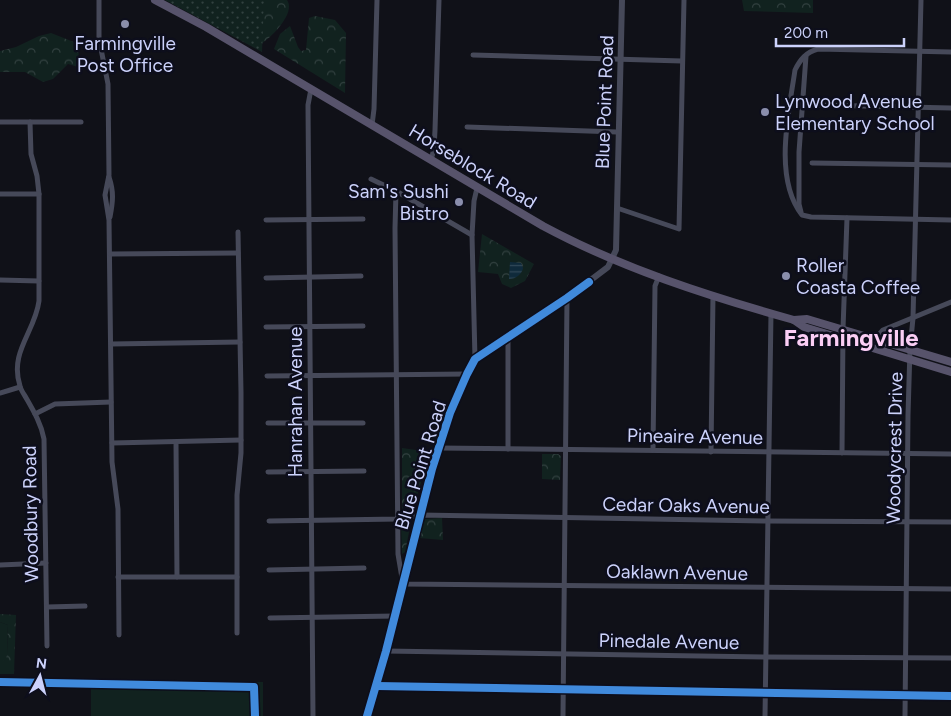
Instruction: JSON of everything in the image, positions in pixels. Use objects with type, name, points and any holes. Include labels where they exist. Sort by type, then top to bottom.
[{"type":"main road","name":"Horseblock Road","points":[[155,0],[198,22],[558,234],[612,259],[713,295],[794,320],[804,327],[951,372]]},
{"type":"main road","name":"Horseblock Road","points":[[794,320],[807,319],[951,362]]},
{"type":"street","points":[[98,0],[99,38],[108,84],[109,175],[113,186],[114,198],[109,220],[110,402],[112,472],[118,509],[119,635]]},
{"type":"street","points":[[372,125],[377,0]]},
{"type":"street","points":[[431,160],[435,130],[439,0]]},
{"type":"street","name":"Blue Point Road","points":[[367,716],[439,448],[450,413],[475,359],[568,298],[608,268],[616,250],[622,0]]},
{"type":"street","points":[[617,208],[679,229],[684,0]]},
{"type":"street","name":"Woodycrest Drive","points":[[905,716],[910,349],[913,318],[921,0]]},
{"type":"street","points":[[951,52],[814,50],[800,59],[795,70],[785,152],[788,185],[794,203],[802,215],[811,217],[951,220]]},
{"type":"street","points":[[473,55],[682,61]]},
{"type":"street","points":[[802,215],[799,204],[799,152],[806,56]]},
{"type":"street","name":"Hanrahan Avenue","points":[[311,89],[308,105],[308,220],[313,716]]},
{"type":"street","points":[[820,105],[951,108]]},
{"type":"street","points":[[0,122],[81,122]]},
{"type":"street","name":"Woodbury Road","points":[[30,122],[30,154],[37,176],[39,194],[39,301],[36,317],[20,349],[17,371],[20,387],[42,430],[44,443],[47,646]]},
{"type":"street","points":[[467,127],[618,132]]},
{"type":"street","points":[[812,162],[951,164]]},
{"type":"street","points":[[371,179],[396,191],[472,235]]},
{"type":"street","points":[[475,359],[472,235],[474,201],[477,188]]},
{"type":"street","points":[[396,191],[398,554],[403,584]]},
{"type":"street","points":[[0,194],[39,194]]},
{"type":"street","points":[[842,453],[843,329],[847,218]]},
{"type":"street","points":[[266,220],[363,219]]},
{"type":"street","points":[[237,634],[237,495],[241,440],[238,232]]},
{"type":"street","points":[[110,254],[238,253]]},
{"type":"street","points":[[266,278],[361,276]]},
{"type":"street","points":[[652,450],[655,286],[659,276]]},
{"type":"street","points":[[0,280],[39,281]]},
{"type":"street","points":[[710,452],[713,295]]},
{"type":"street","points":[[563,716],[568,298]]},
{"type":"street","points":[[875,339],[882,330],[951,302]]},
{"type":"street","points":[[765,716],[771,313]]},
{"type":"street","points":[[266,327],[363,326]]},
{"type":"street","points":[[508,338],[508,449]]},
{"type":"street","points":[[111,344],[240,342]]},
{"type":"street","points":[[267,376],[396,373],[467,374]]},
{"type":"street","points":[[0,393],[20,387]]},
{"type":"street","points":[[35,414],[51,405],[110,402]]},
{"type":"street","points":[[268,423],[363,423]]},
{"type":"street","points":[[112,442],[241,440]]},
{"type":"street","points":[[176,442],[177,577]]},
{"type":"street","name":"Pineaire Avenue","points":[[439,448],[951,454]]},
{"type":"street","points":[[268,472],[364,471]]},
{"type":"street","name":"Cedar Oaks Avenue","points":[[269,520],[399,519],[420,515],[951,522]]},
{"type":"street","points":[[0,566],[46,563]]},
{"type":"street","points":[[269,570],[364,568]]},
{"type":"street","points":[[118,577],[238,577]]},
{"type":"street","name":"Oaklawn Avenue","points":[[403,584],[951,590]]},
{"type":"street","points":[[47,607],[85,606]]},
{"type":"street","points":[[270,618],[395,616]]},
{"type":"street","name":"Pinedale Avenue","points":[[386,651],[951,658]]},
{"type":"green space","points":[[165,0],[264,0],[262,52]]},
{"type":"green space","points":[[193,0],[287,0],[289,5],[286,18],[282,24],[261,44]]},
{"type":"green space","points":[[742,0],[813,0],[813,13],[744,11]]},
{"type":"green space","points":[[315,16],[335,20],[346,33],[345,93],[274,49],[280,34],[290,26],[298,47],[301,51],[306,50],[309,18]]},
{"type":"green space","points":[[51,33],[79,44],[78,67],[68,64],[53,79],[43,82],[25,72],[0,72],[0,51],[16,47],[39,36]]},
{"type":"green space","points":[[482,234],[534,264],[525,281],[511,288],[502,284],[498,274],[478,272]]},
{"type":"green space","points":[[402,448],[430,452],[412,513],[402,514]]},
{"type":"green space","points":[[542,454],[558,454],[561,456],[560,480],[542,479]]},
{"type":"green space","points":[[442,518],[443,540],[419,538],[425,519]]},
{"type":"green space","points":[[411,522],[405,552],[402,554],[401,523]]},
{"type":"green space","points":[[0,614],[16,615],[14,674],[0,674],[0,662],[5,660],[7,655],[8,625],[0,622]]},
{"type":"green space","points":[[0,622],[8,625],[7,655],[6,660],[1,663],[0,662]]},
{"type":"green space","points":[[263,682],[263,716],[91,716],[91,683]]},
{"type":"water","points":[[510,262],[521,263],[523,268],[518,276],[509,279]]},
{"type":"cycle path","points":[[367,716],[386,651],[432,469],[450,413],[467,374],[475,359],[589,282]]},
{"type":"cycle path","points":[[0,682],[254,687],[255,716]]},
{"type":"cycle path","points":[[377,686],[951,696]]},
{"type":"place","name":"Farmingville Post Office","points":[[125,24]]},
{"type":"place","name":"Lynwood Avenue Elementary School","points":[[765,112]]},
{"type":"place","name":"Sam's Sushi Bistro","points":[[459,202]]},
{"type":"place","name":"Roller Coasta Coffee","points":[[786,276]]},
{"type":"district","name":"Farmingville","points":[[851,338]]}]
